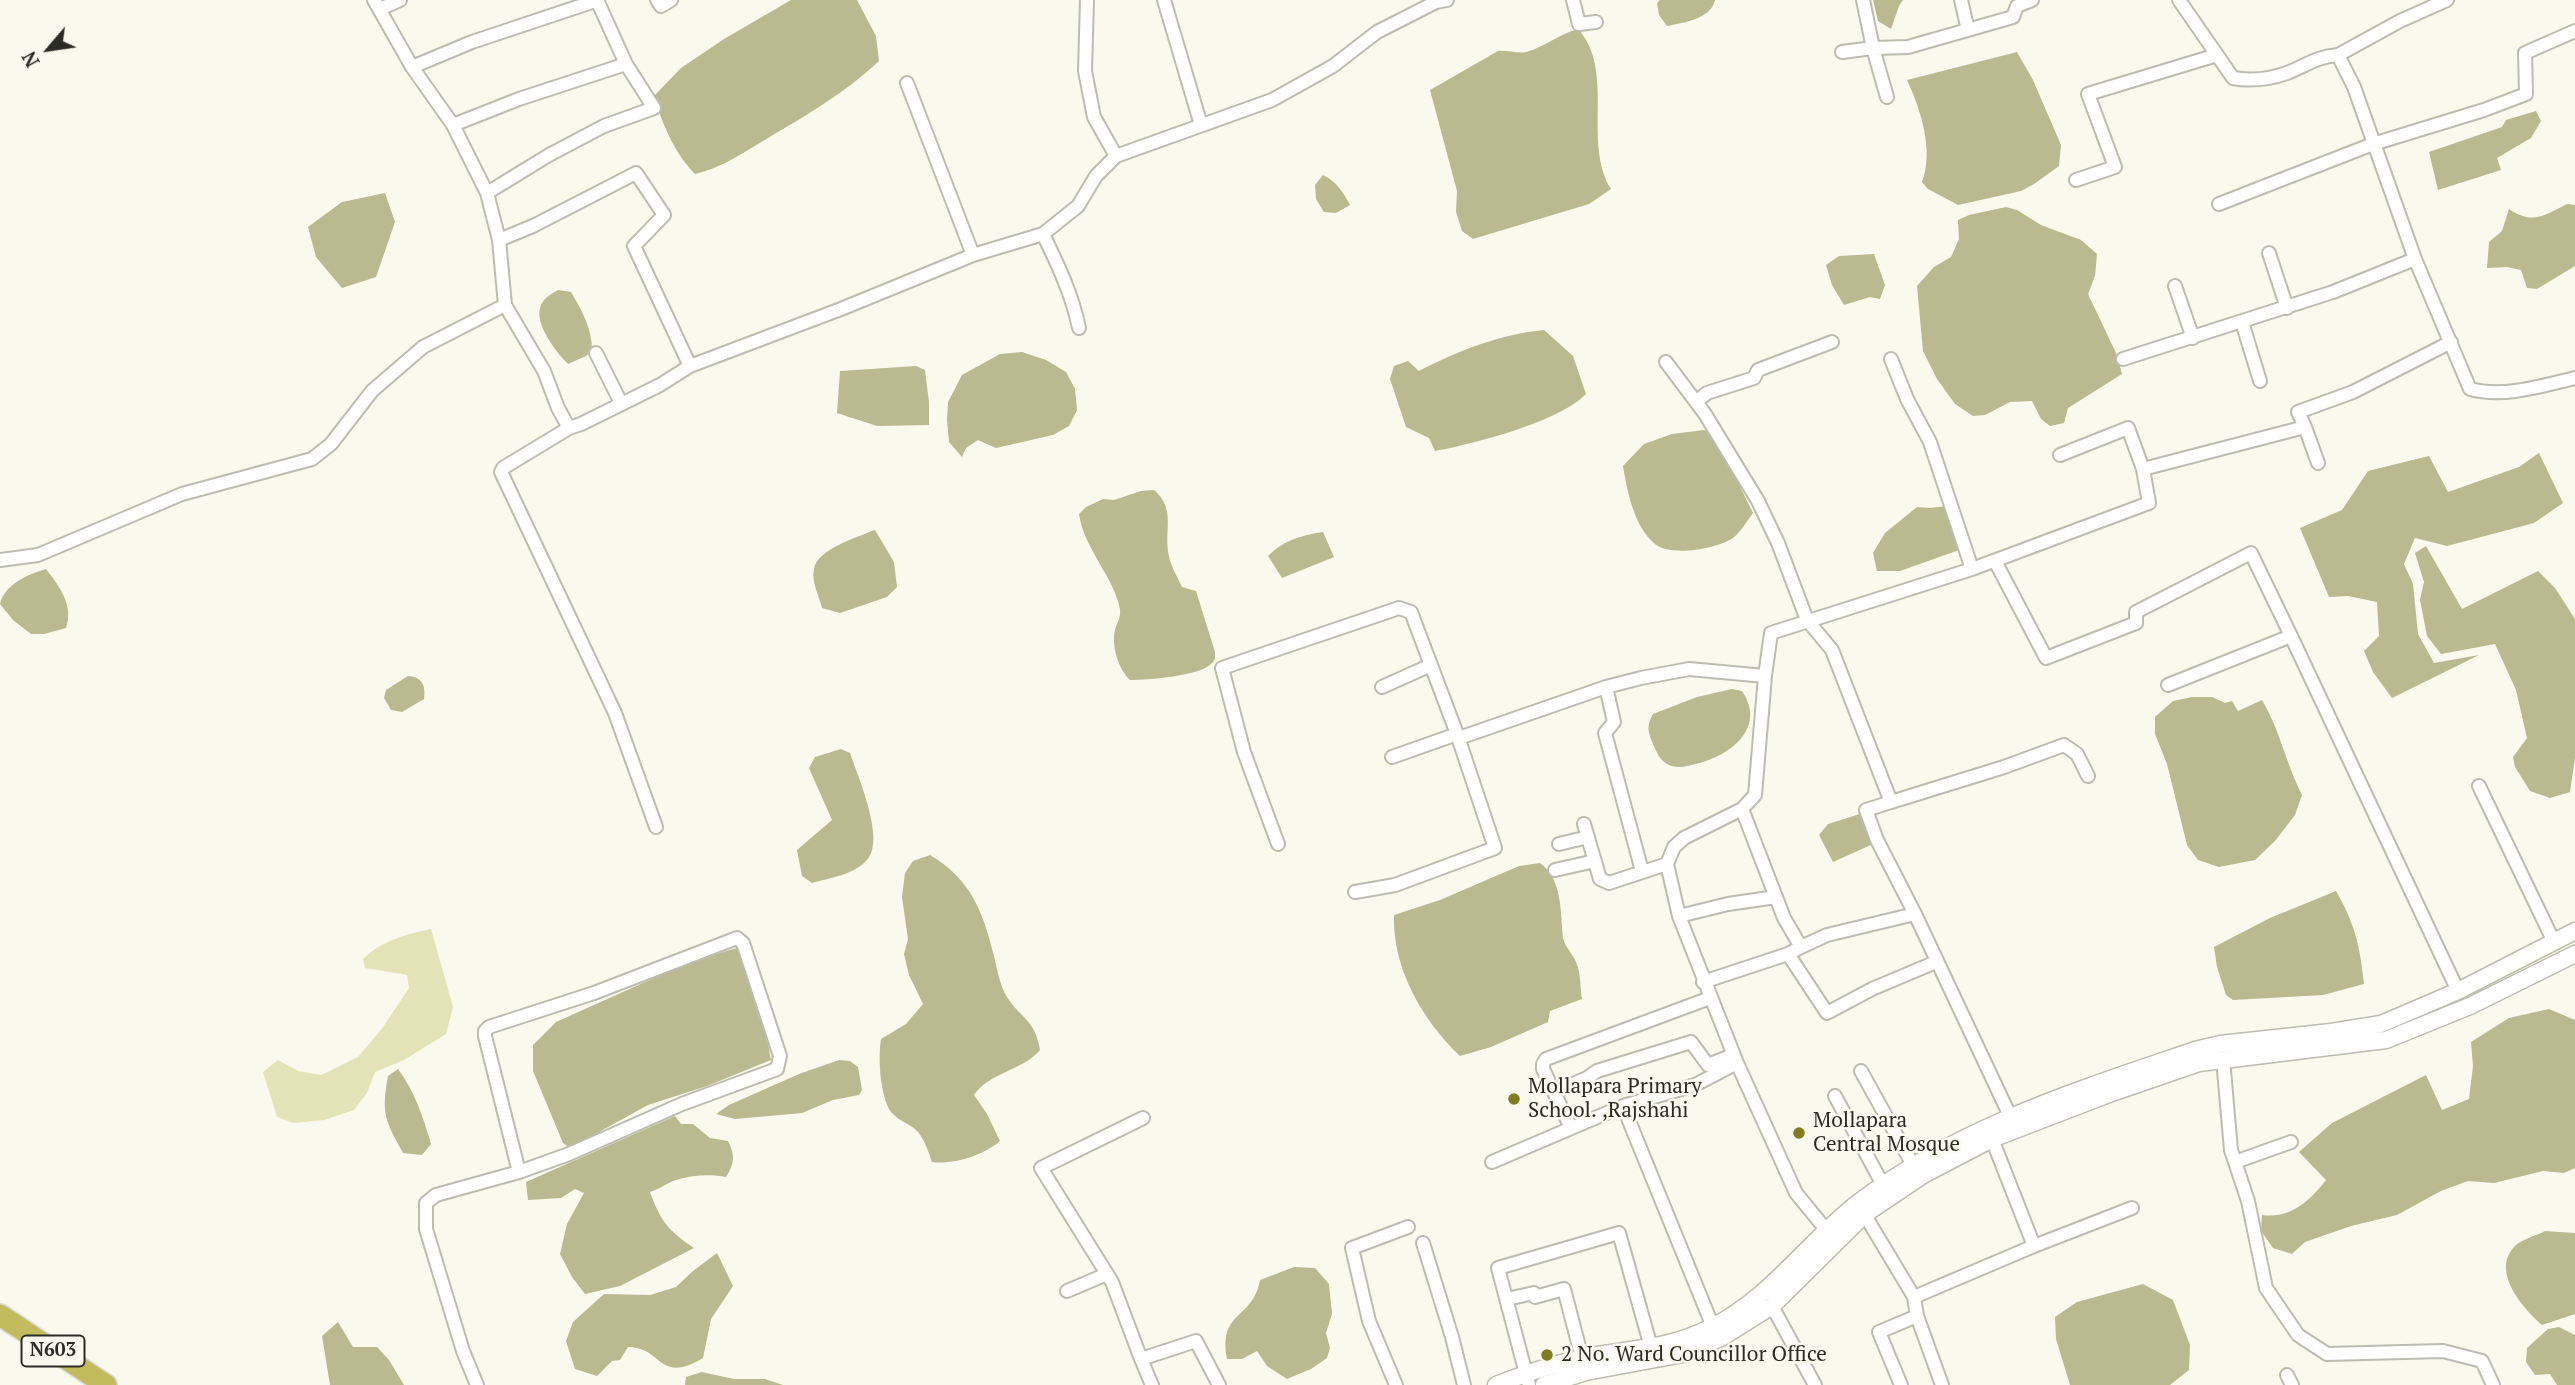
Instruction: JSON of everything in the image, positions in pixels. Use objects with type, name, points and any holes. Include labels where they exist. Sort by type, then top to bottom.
[{"type":"highway","name":"N603","points":[[0,1315],[106,1385]]},
{"type":"street","points":[[400,0],[377,5],[412,67],[453,125],[487,193],[499,240],[505,304],[544,371],[569,428]]},
{"type":"street","points":[[412,67],[472,42],[598,0],[626,64],[654,108],[604,126],[549,155],[487,193]]},
{"type":"street","points":[[657,0],[661,6],[671,0]]},
{"type":"street","points":[[1087,0],[1085,71],[1094,117],[1116,156]]},
{"type":"street","points":[[1164,0],[1202,125]]},
{"type":"street","points":[[656,827],[615,713],[502,472],[503,468],[569,428],[660,385],[690,366],[973,255],[1043,234],[1078,206],[1096,176],[1116,156],[1272,100],[1333,66],[1377,32],[1436,2],[1447,0]]},
{"type":"street","points":[[1573,0],[1578,24],[1595,22]]},
{"type":"street","points":[[1863,0],[1887,97]]},
{"type":"street","points":[[1961,0],[1968,30]]},
{"type":"street","points":[[1842,52],[1908,47],[2013,17],[2017,6],[2032,0]]},
{"type":"street","points":[[2179,0],[2233,78],[2248,81],[2286,74],[2320,57],[2338,55],[2419,6],[2447,0]]},
{"type":"street","points":[[2219,204],[2373,144],[2484,110],[2526,94],[2525,53],[2575,31]]},
{"type":"street","points":[[2076,180],[2115,167],[2088,94],[2217,55]]},
{"type":"street","points":[[2338,55],[2354,87],[2414,259],[2470,389],[2485,393],[2525,389],[2575,378]]},
{"type":"street","points":[[453,125],[519,99],[626,64]]},
{"type":"street","points":[[907,83],[973,255]]},
{"type":"street","points":[[499,240],[533,226],[636,173],[664,215],[634,246],[690,366]]},
{"type":"street","points":[[1043,234],[1070,294],[1079,328]]},
{"type":"street","points":[[2269,253],[2287,308]]},
{"type":"street","points":[[2123,359],[2287,308],[2414,259]]},
{"type":"street","points":[[2175,286],[2193,338]]},
{"type":"street","points":[[0,561],[38,555],[182,494],[312,460],[331,444],[372,391],[423,347],[505,304]]},
{"type":"street","points":[[2242,322],[2260,381]]},
{"type":"street","points":[[1696,402],[1707,393],[1754,378],[1758,370],[1832,342]]},
{"type":"street","points":[[2318,463],[2298,412],[2353,391],[2451,342]]},
{"type":"street","points":[[596,354],[621,403]]},
{"type":"street","points":[[1892,359],[1907,399],[1930,442],[1972,569]]},
{"type":"street","points":[[1666,362],[1696,402],[1758,501],[1778,543],[1807,620],[1832,650],[1891,802]]},
{"type":"street","points":[[2143,469],[2305,427]]},
{"type":"street","points":[[1832,1236],[1797,1193],[1735,1059],[1679,916],[1667,864],[1674,847],[1684,838],[1742,809],[1755,795],[1765,676],[1772,633],[1972,569],[2149,503],[2143,469],[2128,428],[2060,455]]},
{"type":"street","points":[[1995,561],[2046,658],[2136,623],[2136,612],[2251,553],[2458,991]]},
{"type":"street","points":[[1278,844],[1244,752],[1222,668],[1399,608],[1411,612],[1458,736],[1495,848],[1395,885],[1355,892]]},
{"type":"street","points":[[2168,685],[2291,636]]},
{"type":"street","points":[[1382,687],[1431,665]]},
{"type":"street","points":[[1392,757],[1606,687],[1689,669],[1765,676]]},
{"type":"street","points":[[1606,687],[1614,722],[1605,733],[1642,872]]},
{"type":"street","points":[[2010,1116],[1877,840],[1867,810],[2064,745],[2077,754],[2088,776]]},
{"type":"street","points":[[2479,786],[2554,942]]},
{"type":"street","points":[[1742,809],[1784,918],[1801,947]]},
{"type":"street","points":[[1584,824],[1600,879],[1604,882],[1609,883],[1667,864]]},
{"type":"street","points":[[1559,844],[1588,837]]},
{"type":"street","points":[[1555,870],[1595,861]]},
{"type":"street","points":[[1679,916],[1728,904],[1776,897]]},
{"type":"street","points":[[1703,982],[1788,954],[1828,935],[1914,914]]},
{"type":"street","points":[[1496,1385],[1528,1379],[1582,1358],[1680,1342],[1713,1327],[1766,1291],[1832,1236],[1883,1185],[1913,1165],[2010,1116],[2195,1050],[2220,1044],[2381,1024],[2458,991],[2575,931]]},
{"type":"street","points":[[477,1385],[463,1351],[426,1230],[426,1203],[436,1195],[519,1171],[569,1154],[682,1104],[777,1069],[780,1056],[743,943],[737,938],[594,993],[489,1027],[485,1031],[519,1171]]},
{"type":"street","points":[[1788,954],[1827,1013],[1872,989],[1937,962]]},
{"type":"street","points":[[1861,1209],[1992,1139],[2109,1094],[2199,1063],[2257,1058],[2386,1040],[2470,1006],[2575,954]]},
{"type":"street","points":[[1571,1128],[1543,1069],[1542,1064],[1546,1059],[1710,998]]},
{"type":"street","points":[[1554,1092],[1597,1071],[1691,1042],[1706,1065],[1735,1059]]},
{"type":"street","points":[[1492,1162],[1623,1106],[1695,1084],[1735,1059]]},
{"type":"street","points":[[2223,1059],[2231,1150],[2248,1201],[2266,1288],[2298,1335],[2327,1354],[2443,1351],[2482,1361],[2493,1385]]},
{"type":"street","points":[[1861,1071],[1913,1165]]},
{"type":"street","points":[[1835,1096],[1883,1185]]},
{"type":"street","points":[[1623,1106],[1713,1327]]},
{"type":"street","points":[[1143,1118],[1041,1168],[1107,1274],[1152,1385]]},
{"type":"street","points":[[1992,1139],[2034,1246]]},
{"type":"street","points":[[2235,1162],[2291,1142]]},
{"type":"street","points":[[1914,1297],[2132,1208]]},
{"type":"street","points":[[1861,1209],[1914,1297],[1917,1316],[1942,1385]]},
{"type":"street","points":[[1396,1385],[1369,1321],[1352,1248],[1408,1227]]},
{"type":"street","points":[[1528,1379],[1498,1268],[1619,1233],[1651,1347]]},
{"type":"street","points":[[1544,1385],[1586,1372],[1683,1354],[1721,1338],[1772,1306],[1832,1236]]},
{"type":"street","points":[[1423,1243],[1464,1385]]},
{"type":"street","points":[[1067,1290],[1107,1274]]},
{"type":"street","points":[[1507,1299],[1534,1293],[1535,1297],[1564,1289],[1582,1358]]},
{"type":"street","points":[[1772,1306],[1815,1385]]},
{"type":"street","points":[[1901,1385],[1879,1332],[1917,1316]]},
{"type":"street","points":[[1141,1359],[1196,1340],[1219,1385]]},
{"type":"shaded area","points":[[791,0],[857,0],[876,36],[879,61],[840,93],[797,121],[733,159],[695,174],[670,137],[654,96],[681,68]]},
{"type":"shaded area","points":[[1660,0],[1715,0],[1708,12],[1702,16],[1667,26],[1659,15],[1657,3]]},
{"type":"shaded area","points":[[1873,0],[1903,0],[1891,29],[1878,21]]},
{"type":"shaded area","points":[[1578,29],[1589,46],[1595,65],[1599,150],[1611,189],[1589,204],[1473,239],[1462,231],[1456,212],[1457,191],[1430,90],[1498,51],[1526,52]]},
{"type":"shaded area","points":[[2017,52],[2033,80],[2061,145],[2059,166],[2021,191],[1958,205],[1928,189],[1922,182],[1927,157],[1926,144],[1917,104],[1907,80]]},
{"type":"shaded area","points":[[2536,111],[2541,121],[2531,138],[2497,158],[2501,170],[2438,190],[2429,152],[2502,127],[2506,120]]},
{"type":"shaded area","points":[[1323,175],[1339,188],[1350,205],[1336,213],[1324,212],[1316,199],[1315,185]]},
{"type":"shaded area","points":[[385,193],[395,222],[376,277],[342,288],[316,257],[308,227],[342,202]]},
{"type":"shaded area","points":[[2567,204],[2575,205],[2575,266],[2537,289],[2527,288],[2521,270],[2507,267],[2487,268],[2489,242],[2502,231],[2509,209],[2532,218]]},
{"type":"shaded area","points":[[2006,207],[2017,210],[2041,225],[2081,240],[2097,254],[2095,276],[2088,294],[2116,353],[2122,374],[2068,408],[2064,423],[2050,426],[2041,419],[2032,401],[2010,402],[1985,415],[1973,416],[1955,404],[1937,379],[1923,351],[1917,286],[1934,267],[1951,257],[1959,239],[1958,220]]},
{"type":"shaded area","points":[[1874,254],[1885,285],[1880,299],[1870,297],[1844,305],[1832,285],[1826,265],[1839,256]]},
{"type":"shaded area","points":[[558,290],[571,292],[586,320],[592,342],[592,350],[586,356],[568,364],[552,345],[540,320],[541,305],[548,296]]},
{"type":"shaded area","points":[[1544,330],[1573,356],[1586,394],[1573,404],[1556,414],[1515,430],[1435,451],[1429,438],[1406,427],[1390,379],[1394,366],[1408,361],[1419,371],[1480,344]]},
{"type":"shaded area","points":[[1022,352],[1046,360],[1066,372],[1075,389],[1077,410],[1069,426],[1053,435],[996,448],[978,440],[966,448],[962,457],[949,442],[947,420],[948,402],[962,375],[1000,354]]},
{"type":"shaded area","points":[[916,366],[925,370],[929,425],[877,426],[837,413],[840,371]]},
{"type":"shaded area","points":[[1704,430],[1713,432],[1753,513],[1738,533],[1726,542],[1694,550],[1662,548],[1648,537],[1637,518],[1629,497],[1623,466],[1644,444],[1672,434]]},
{"type":"shaded area","points":[[2539,453],[2563,503],[2534,523],[2447,546],[2415,538],[2404,564],[2413,584],[2418,634],[2434,663],[2479,655],[2392,698],[2373,672],[2364,651],[2379,636],[2377,602],[2348,596],[2329,597],[2300,528],[2342,510],[2368,471],[2429,456],[2448,492],[2519,467]]},
{"type":"shaded area","points":[[1154,490],[1161,497],[1167,511],[1167,542],[1172,565],[1182,587],[1196,591],[1215,658],[1206,667],[1186,674],[1130,680],[1122,670],[1115,650],[1114,636],[1120,612],[1117,597],[1087,539],[1079,514],[1086,507],[1103,499],[1114,500],[1141,491]]},
{"type":"shaded area","points":[[1948,506],[1957,531],[1959,550],[1900,571],[1877,571],[1873,553],[1885,533],[1917,507]]},
{"type":"shaded area","points":[[875,530],[894,562],[897,587],[887,597],[840,613],[822,608],[814,578],[817,562],[822,555],[839,545]]},
{"type":"shaded area","points":[[1323,532],[1334,557],[1282,578],[1268,556],[1293,540]]},
{"type":"shaded area","points":[[2426,546],[2462,609],[2538,571],[2555,588],[2575,619],[2575,758],[2570,792],[2550,798],[2530,791],[2515,767],[2513,757],[2527,738],[2516,690],[2495,644],[2441,654],[2427,636],[2420,600],[2424,582],[2415,553]]},
{"type":"shaded area","points":[[46,569],[64,597],[68,620],[66,628],[44,634],[31,634],[13,620],[0,604],[6,591],[12,586],[25,577]]},
{"type":"shaded area","points":[[408,676],[417,678],[422,683],[424,699],[402,712],[391,710],[384,698],[386,690]]},
{"type":"shaded area","points":[[1732,689],[1742,691],[1749,704],[1750,717],[1741,738],[1721,754],[1696,764],[1676,767],[1663,761],[1649,732],[1649,722],[1653,714],[1697,697]]},
{"type":"shaded area","points":[[2212,697],[2225,703],[2232,701],[2238,711],[2262,700],[2274,723],[2302,795],[2295,815],[2275,841],[2255,860],[2219,867],[2198,860],[2187,845],[2167,764],[2155,734],[2155,717],[2173,701]]},
{"type":"shaded area","points":[[841,749],[850,753],[869,809],[872,852],[861,866],[854,870],[812,883],[802,876],[797,850],[832,820],[809,768],[815,757]]},
{"type":"shaded area","points":[[1863,813],[1873,844],[1833,862],[1819,835],[1828,824]]},
{"type":"shaded area","points":[[930,855],[956,875],[973,898],[985,925],[1005,993],[1031,1025],[1040,1050],[1024,1063],[989,1081],[974,1095],[1000,1141],[986,1151],[968,1158],[941,1163],[932,1162],[918,1132],[889,1109],[880,1065],[881,1039],[906,1024],[923,1004],[909,975],[904,954],[908,939],[902,897],[905,873],[913,861]]},
{"type":"shaded area","points":[[1540,863],[1557,887],[1563,938],[1578,966],[1582,999],[1550,1011],[1548,1022],[1491,1047],[1460,1056],[1434,1027],[1412,992],[1398,954],[1394,915],[1440,900],[1519,866]]},
{"type":"shaded area","points":[[2336,891],[2356,936],[2364,984],[2323,995],[2233,1000],[2226,995],[2214,947],[2270,918]]},
{"type":"shaded area","points":[[431,929],[453,1007],[446,1034],[404,1060],[375,1072],[367,1093],[354,1110],[324,1120],[294,1123],[277,1117],[263,1072],[278,1060],[298,1071],[321,1075],[358,1057],[381,1030],[409,988],[407,975],[365,968],[363,959],[394,939]]},
{"type":"shaded area","points":[[737,948],[746,959],[757,986],[771,1060],[707,1086],[648,1105],[570,1148],[563,1143],[533,1071],[533,1045],[556,1022],[692,961]]},
{"type":"shaded area","points":[[2549,1009],[2575,1020],[2575,1168],[2564,1173],[2543,1171],[2494,1183],[2468,1181],[2441,1191],[2397,1215],[2351,1226],[2305,1242],[2292,1254],[2273,1248],[2261,1231],[2262,1215],[2282,1214],[2298,1207],[2326,1180],[2299,1152],[2332,1123],[2426,1075],[2442,1110],[2469,1099],[2473,1066],[2471,1042],[2509,1018]]},
{"type":"shaded area","points":[[839,1060],[850,1061],[858,1067],[862,1090],[859,1095],[833,1100],[802,1113],[735,1119],[716,1114],[729,1105],[799,1074]]},
{"type":"shaded area","points":[[398,1069],[418,1105],[431,1144],[422,1155],[403,1153],[386,1116],[388,1076]]},
{"type":"shaded area","points":[[675,1116],[681,1124],[693,1124],[710,1138],[728,1141],[733,1155],[726,1177],[688,1177],[650,1192],[666,1224],[694,1248],[620,1286],[585,1294],[560,1254],[567,1224],[584,1193],[575,1189],[561,1198],[528,1200],[526,1182]]},
{"type":"shaded area","points":[[2545,1231],[2575,1233],[2575,1314],[2542,1325],[2526,1309],[2512,1288],[2506,1266],[2508,1256],[2515,1246]]},
{"type":"shaded area","points":[[717,1253],[733,1286],[711,1319],[703,1358],[677,1368],[662,1363],[639,1349],[628,1347],[620,1360],[612,1361],[597,1376],[575,1369],[566,1341],[573,1322],[604,1294],[650,1295],[676,1287]]},
{"type":"shaded area","points":[[1294,1267],[1315,1268],[1329,1284],[1332,1314],[1326,1333],[1330,1348],[1327,1358],[1311,1369],[1287,1379],[1267,1366],[1257,1351],[1242,1359],[1227,1359],[1227,1332],[1251,1302],[1260,1280]]},
{"type":"shaded area","points":[[2143,1284],[2173,1300],[2190,1345],[2189,1370],[2170,1385],[2070,1385],[2056,1339],[2055,1317],[2077,1302]]},
{"type":"shaded area","points":[[338,1322],[353,1347],[377,1347],[389,1360],[404,1385],[330,1385],[322,1336]]},
{"type":"shaded area","points":[[2559,1327],[2575,1335],[2575,1385],[2557,1385],[2550,1374],[2535,1375],[2526,1362],[2527,1348],[2548,1329]]},
{"type":"shaded area","points":[[702,1372],[734,1379],[765,1379],[783,1385],[685,1385],[686,1377]]},
{"type":"place","name":"Mollapara Primary School. ,Rajshahi","points":[[1514,1099]]},
{"type":"place","name":"Mollapara Central Mosque","points":[[1799,1133]]},
{"type":"place","name":"2 No. Ward Councillor Office","points":[[1547,1355]]}]
